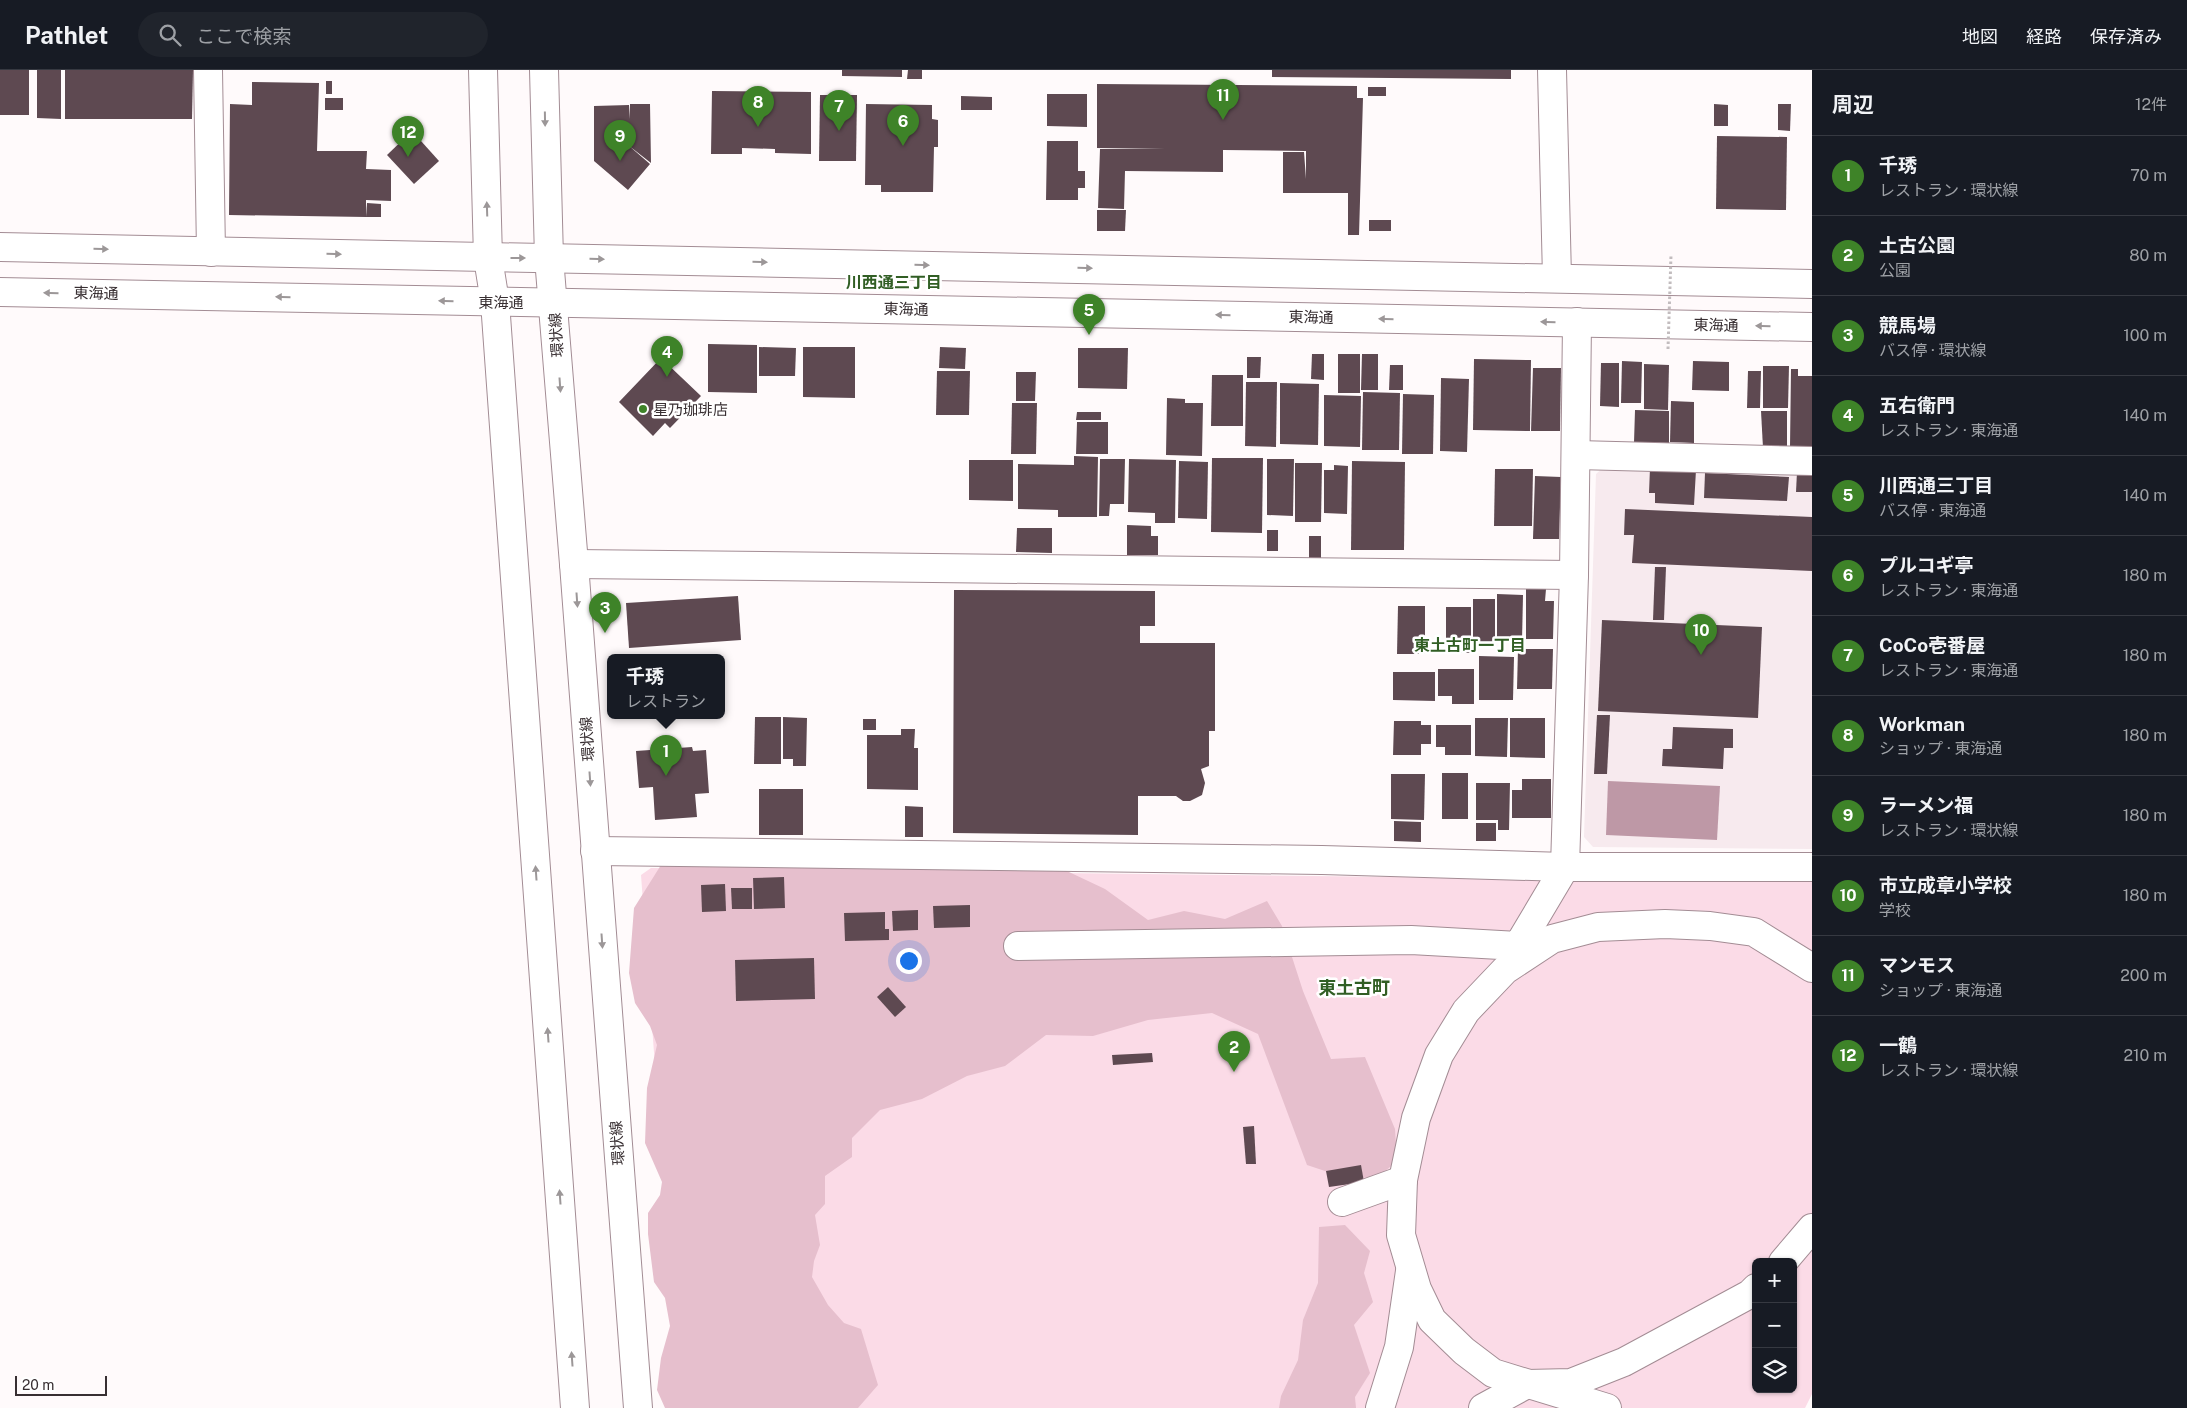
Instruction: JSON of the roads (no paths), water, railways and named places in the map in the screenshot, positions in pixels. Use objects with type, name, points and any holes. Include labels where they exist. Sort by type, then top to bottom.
[{"type":"main road","points":[[208,70],[211,252]]},
{"type":"main road","points":[[483,70],[488,258],[495,302],[575,1408]]},
{"type":"main road","name":"環状線","points":[[544,70],[549,258],[554,302],[638,1408]]},
{"type":"main road","points":[[1552,70],[1557,278]]},
{"type":"main road","points":[[0,247],[1812,284]]},
{"type":"main road","name":"東海通","points":[[0,292],[1812,327]]},
{"type":"main road","points":[[1578,322],[1577,455],[1565,867],[1520,952],[1466,1011],[1439,1055],[1416,1118],[1403,1180],[1401,1235],[1417,1289],[1432,1320],[1464,1350],[1493,1374],[1607,1408]]},
{"type":"main road","points":[[1577,455],[1812,461]]},
{"type":"main road","points":[[574,564],[1574,575]]},
{"type":"main road","points":[[595,851],[1322,860],[1565,867],[1812,867]]},
{"type":"main road","points":[[1018,946],[1411,940],[1520,952],[1552,940],[1598,927],[1666,924],[1754,932],[1812,968]]},
{"type":"main road","points":[[1342,1202],[1403,1180]]},
{"type":"main road","points":[[1786,1258],[1812,1228]]},
{"type":"main road","points":[[1380,1408],[1399,1348],[1411,1267]]},
{"type":"main road","points":[[1484,1408],[1527,1384],[1571,1383],[1624,1362],[1692,1328],[1752,1292]]},
{"type":"place","name":"マンモス","points":[[1223,120]]},
{"type":"place","name":"Workman","points":[[758,127]]},
{"type":"place","name":"CoCo壱番屋","points":[[839,131]]},
{"type":"place","name":"プルコギ亭","points":[[903,146]]},
{"type":"place","name":"一鶴","points":[[408,157]]},
{"type":"place","name":"ラーメン福","points":[[620,161]]},
{"type":"place","name":"川西通三丁目","points":[[1089,335]]},
{"type":"place","name":"五右衛門","points":[[667,377]]},
{"type":"place","name":"星乃珈琲店","points":[[643,409]]},
{"type":"place","name":"競馬場","points":[[605,633]]},
{"type":"place","name":"市立成章小学校","points":[[1701,655]]},
{"type":"place","name":"千琇","points":[[666,776]]},
{"type":"place","name":"土古公園","points":[[1234,1072]]},
{"type":"district","name":"川西通三丁目","points":[[894,282]]},
{"type":"district","name":"東土古町一丁目","points":[[1470,645]]},
{"type":"district","name":"東土古町","points":[[1354,987]]}]
